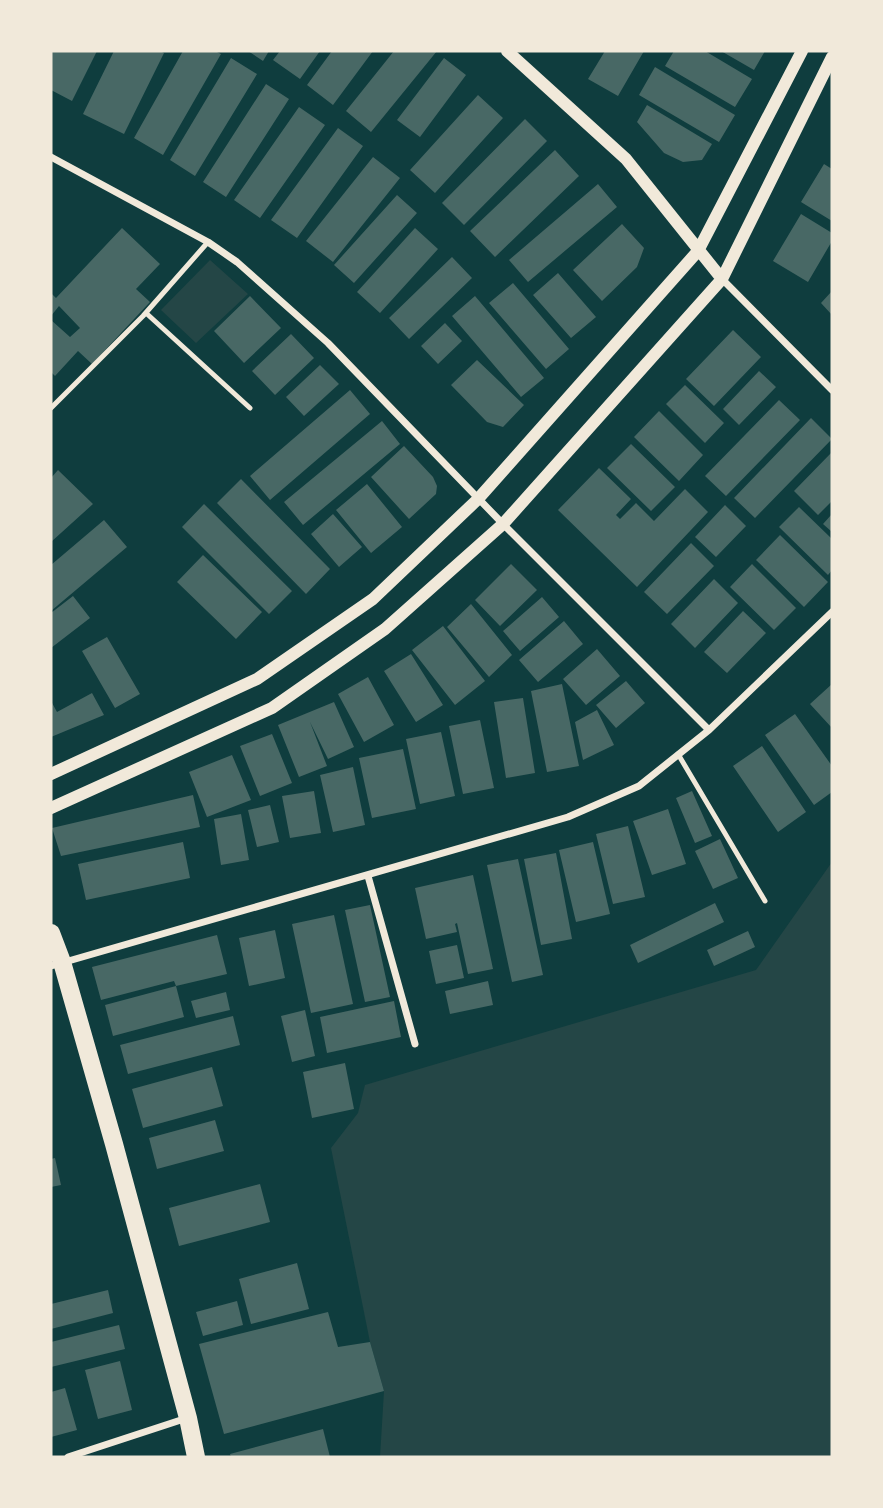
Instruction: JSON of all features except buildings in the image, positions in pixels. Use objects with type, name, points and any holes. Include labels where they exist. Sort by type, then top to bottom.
[{"type":"main road","points":[[51,933],[56,964],[114,1144],[196,1457]]},
{"type":"street","points":[[507,51],[626,159],[722,279],[832,390]]},
{"type":"street","points":[[51,774],[257,679],[373,599],[478,499],[698,251],[802,51]]},
{"type":"street","points":[[51,808],[272,708],[385,629],[503,524],[722,279],[832,57]]},
{"type":"street","points":[[51,157],[208,242],[237,262],[328,343],[478,499],[709,730]]},
{"type":"street","points":[[56,964],[568,817],[639,786],[709,730],[832,612]]},
{"type":"street","points":[[368,876],[415,1044]]},
{"type":"street","points":[[68,1457],[187,1418]]},
{"type":"lane","points":[[51,408],[146,313],[208,242]]},
{"type":"lane","points":[[146,313],[250,408]]},
{"type":"lane","points":[[678,754],[765,901]]},
{"type":"shaded area","points":[[210,260],[248,294],[196,343],[161,310]]},
{"type":"shaded area","points":[[832,862],[832,1457],[380,1457],[384,1391],[370,1342],[331,1148],[358,1113],[365,1085],[756,970]]}]
